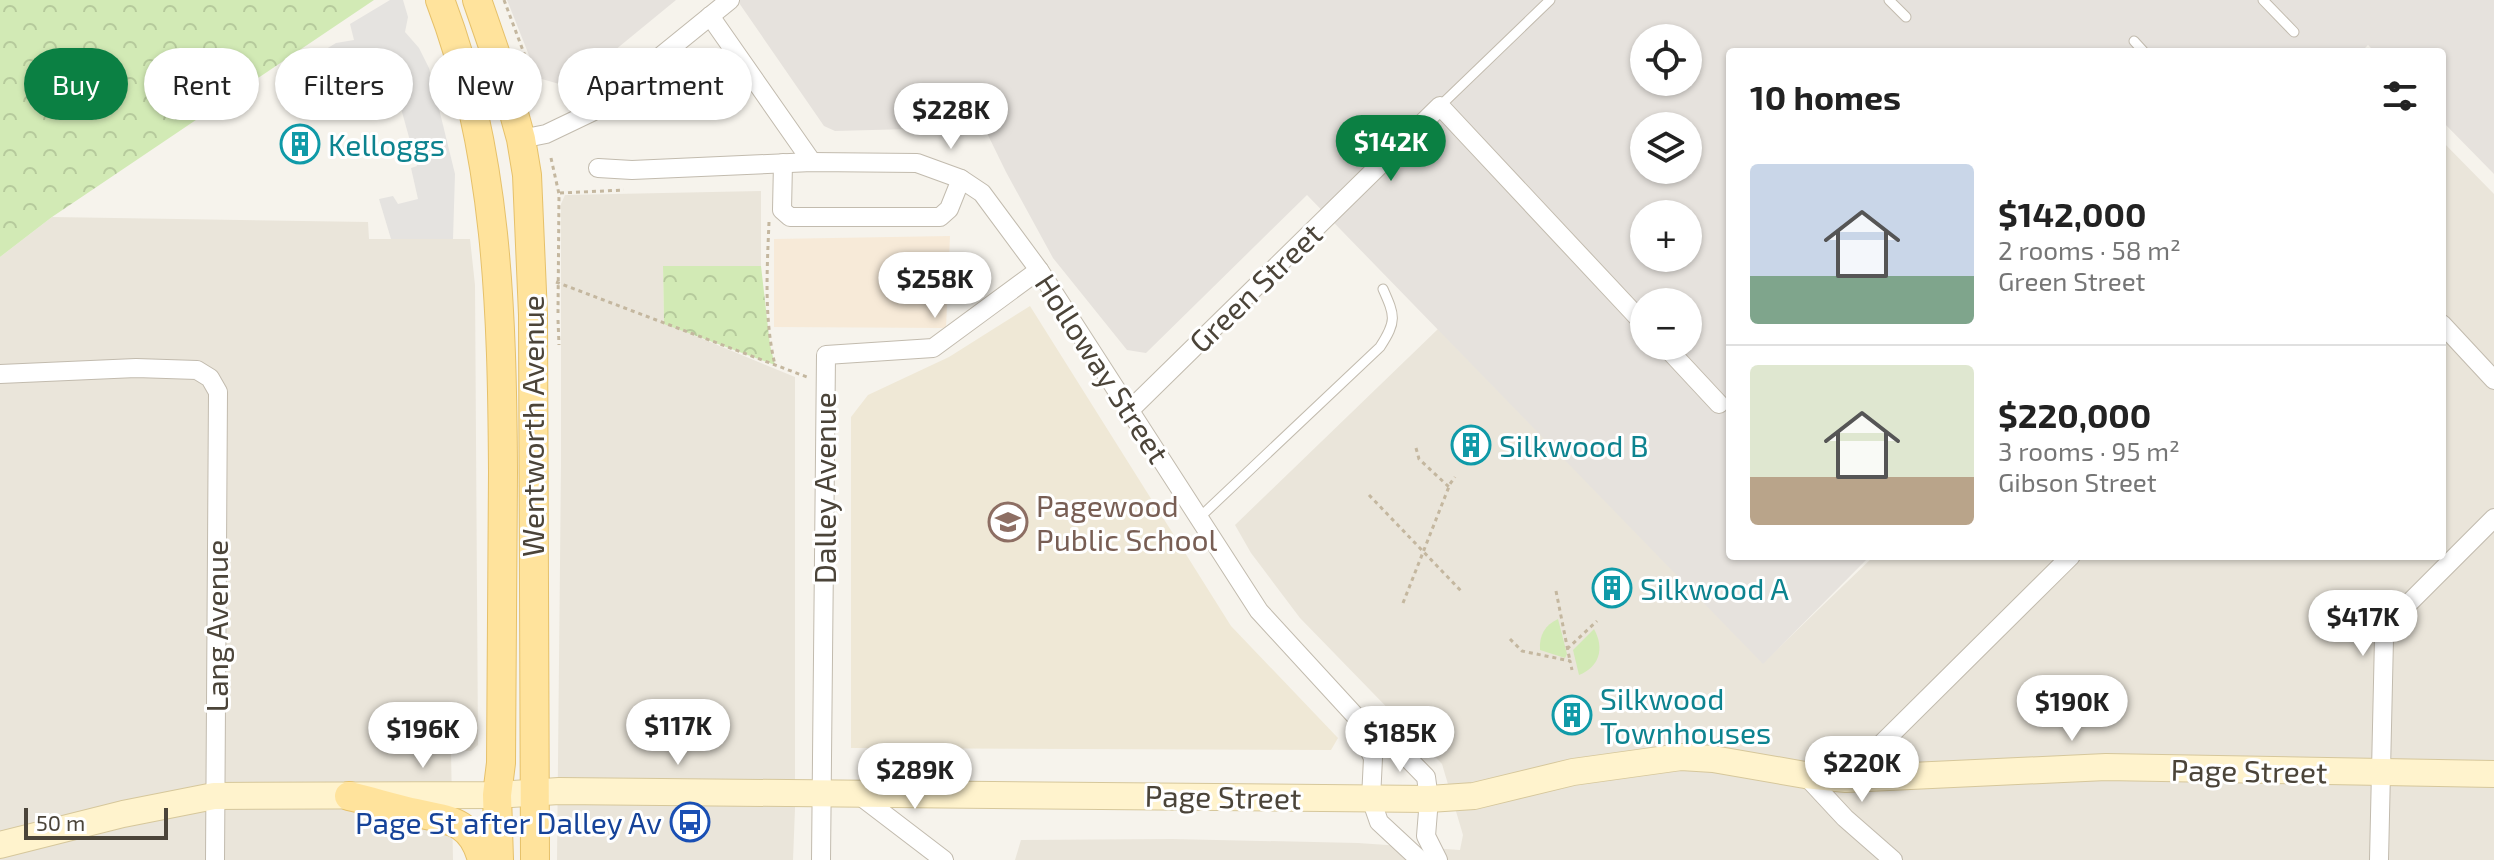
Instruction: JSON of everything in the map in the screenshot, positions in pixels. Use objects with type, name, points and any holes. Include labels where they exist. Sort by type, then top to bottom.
[{"type":"main road","name":"Wentworth Avenue","points":[[440,0],[454,40],[480,145],[495,237],[501,332],[499,860]]},
{"type":"main road","name":"Wentworth Avenue","points":[[477,0],[505,81],[527,175],[533,315],[535,860]]},
{"type":"main road","points":[[480,145],[521,139]]},
{"type":"main road","name":"Page Street","points":[[0,845],[123,814],[214,796],[497,795],[535,792],[1429,799],[1474,796],[1573,772],[1681,757],[1846,779],[2106,767],[2494,774]]},
{"type":"main road","points":[[349,796],[413,813],[446,818],[469,834],[482,860]]},
{"type":"street","points":[[521,139],[546,134],[592,112],[730,0]]},
{"type":"street","points":[[710,16],[812,162]]},
{"type":"street","points":[[1440,106],[1630,309]]},
{"type":"street","name":"Green Street","points":[[1131,409],[1440,106]]},
{"type":"street","name":"Holloway Street","points":[[598,168],[632,170],[812,162],[917,163],[961,179],[982,193],[1039,270],[1259,611],[1360,721],[1376,726],[1426,777],[1429,799],[1426,836],[1438,860]]},
{"type":"street","points":[[783,163],[782,210],[790,217],[940,217],[949,209],[961,179]]},
{"type":"street","name":"Dalley Avenue","points":[[821,860],[826,355],[933,348],[1039,270]]},
{"type":"street","points":[[2446,328],[2494,380]]},
{"type":"street","points":[[1678,360],[1719,404]]},
{"type":"street","name":"Lang Avenue","points":[[0,374],[136,368],[197,370],[210,378],[218,392],[215,860]]},
{"type":"street","points":[[2379,860],[2384,638],[2389,623],[2494,518]]},
{"type":"street","points":[[1846,779],[2067,560]]},
{"type":"street","name":"Holloway Street","points":[[1360,721],[1363,737],[1373,758],[1371,799]]},
{"type":"street","points":[[1805,775],[1845,818],[1893,860]]},
{"type":"street","points":[[859,795],[944,860]]},
{"type":"street","points":[[1371,799],[1379,822],[1420,860]]},
{"type":"lane","points":[[1440,106],[1550,0]]},
{"type":"lane","points":[[1889,0],[1906,17]]},
{"type":"lane","points":[[2263,0],[2294,32]]},
{"type":"lane","points":[[2134,41],[2140,48]]},
{"type":"lane","points":[[1199,518],[1380,347],[1392,329],[1393,311],[1383,289]]},
{"type":"path","points":[[504,0],[522,48]]},
{"type":"path","points":[[559,194],[632,189]]},
{"type":"path","points":[[769,211],[768,329],[775,365]]},
{"type":"path","points":[[530,272],[825,384]]},
{"type":"path","points":[[1416,448],[1419,459],[1449,487]]},
{"type":"path","points":[[1403,603],[1455,477]]},
{"type":"path","points":[[1369,495],[1463,593]]},
{"type":"path","points":[[1556,591],[1572,670]]},
{"type":"path","points":[[1567,649],[1597,621]]},
{"type":"path","points":[[1510,639],[1522,651],[1570,661]]},
{"type":"shaded area","points":[[390,0],[403,0],[408,17],[405,32],[419,48],[429,68],[429,120],[442,120],[455,174],[453,239],[391,239],[379,199],[393,196],[398,204],[418,199],[411,168],[417,166],[404,120],[413,120],[413,48],[328,48],[336,43],[354,40],[350,24]]},
{"type":"shaded area","points":[[507,0],[676,0],[618,48],[558,48],[558,84],[542,79],[542,48],[526,48]]},
{"type":"shaded area","points":[[737,0],[2494,0],[2494,174],[2446,125],[2446,48],[2371,48],[2368,45],[2365,48],[1726,48],[1726,560],[1866,560],[1763,664],[1307,195],[1146,353],[1127,350],[1053,258],[984,127],[835,131],[824,126]]},
{"type":"shaded area","points":[[2446,145],[2494,194],[2494,860],[1015,860],[1021,840],[1358,843],[1460,850],[1463,835],[1442,764],[1300,618],[1251,553],[1235,525],[1438,329],[1763,663],[1870,560],[2446,560]]},
{"type":"shaded area","points":[[761,191],[761,266],[663,266],[664,323],[795,377],[793,860],[557,860],[561,204],[565,195]]},
{"type":"shaded area","points":[[52,217],[368,222],[369,239],[470,239],[475,285],[478,745],[471,751],[451,751],[453,860],[0,860],[0,257]]},
{"type":"shaded area","points":[[950,236],[946,328],[774,327],[774,239]]},
{"type":"shaded area","name":"Pagewood Public School","points":[[1030,306],[1231,626],[1338,738],[1331,750],[851,748],[851,417],[868,395],[949,357]]},
{"type":"green space","points":[[0,0],[374,0],[303,48],[275,48],[275,67],[259,78],[259,48],[144,48],[144,120],[196,120],[52,217],[0,257]]},
{"type":"green space","points":[[663,266],[761,266],[775,365],[664,324]]},
{"type":"green space","points":[[1558,619],[1567,654],[1565,658],[1540,650],[1544,631]]},
{"type":"green space","points":[[1594,629],[1599,644],[1598,656],[1586,672],[1579,675],[1573,650]]},
{"type":"place","name":"Kelloggs","points":[[300,144]]},
{"type":"place","name":"Silkwood B","points":[[1471,445]]},
{"type":"place","name":"Pagewood Public School","points":[[1008,522]]},
{"type":"place","name":"Silkwood A","points":[[1612,588]]},
{"type":"place","name":"Silkwood Townhouses","points":[[1572,715]]},
{"type":"place","name":"Page St after Dalley Av","points":[[690,822]]}]
